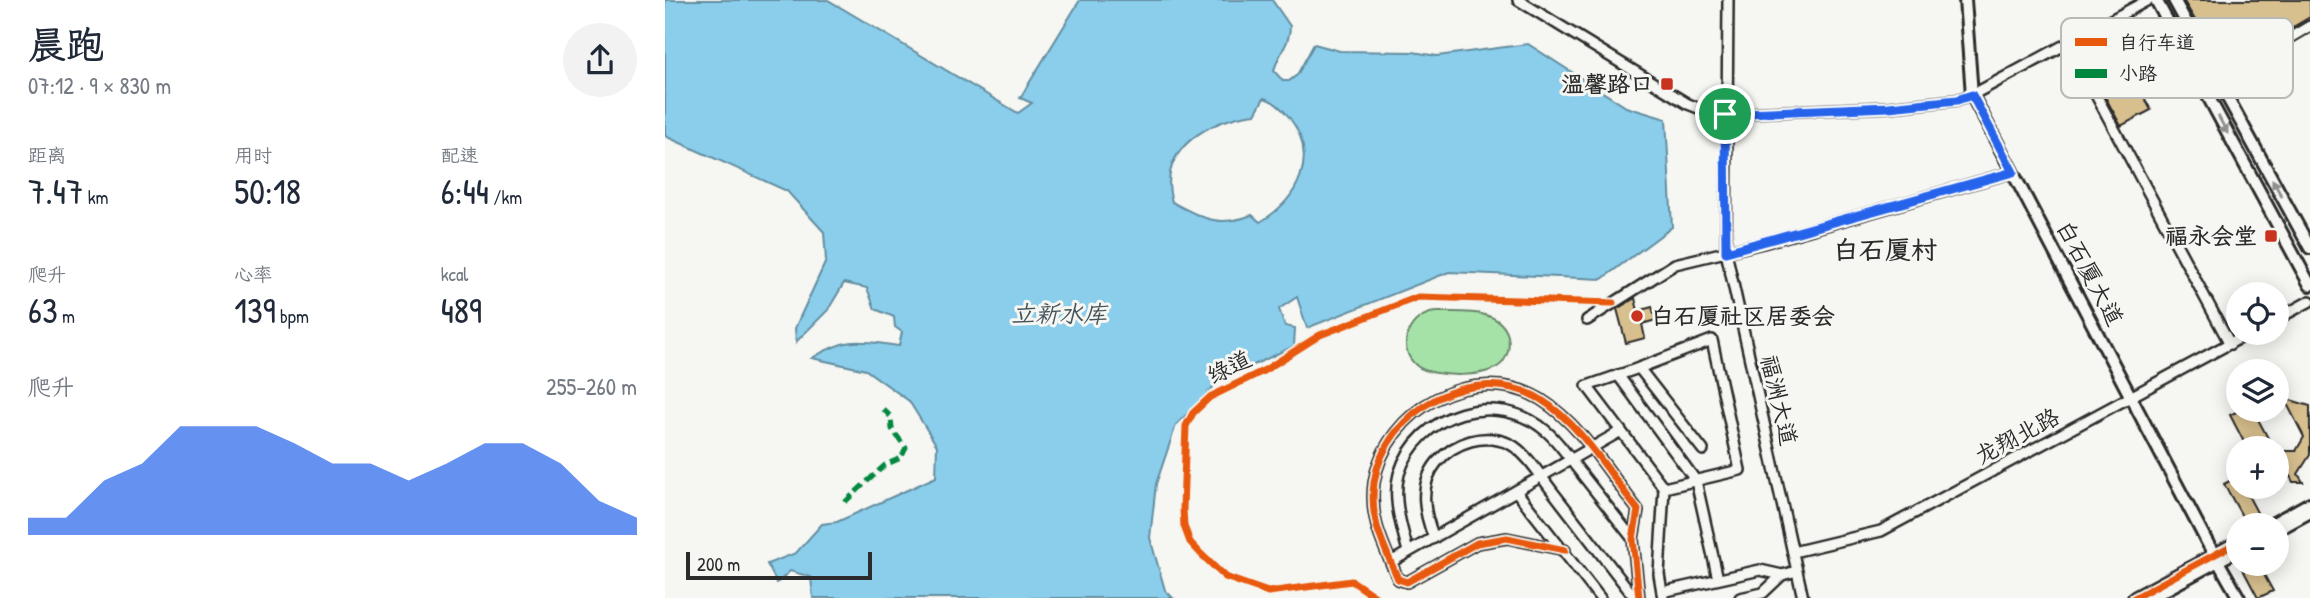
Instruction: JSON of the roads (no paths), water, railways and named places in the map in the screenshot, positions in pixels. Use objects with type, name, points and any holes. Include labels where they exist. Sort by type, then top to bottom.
[{"type":"main road","name":"白石厦大道","points":[[1965,0],[1972,95],[2239,598]]},
{"type":"main road","points":[[2156,0],[2166,18]]},
{"type":"main road","points":[[2175,0],[2185,18]]},
{"type":"main road","points":[[2209,98],[2310,285]]},
{"type":"main road","points":[[2228,98],[2310,248]]},
{"type":"main road","points":[[2289,515],[2310,503]]},
{"type":"main road","points":[[2289,523],[2310,512]]},
{"type":"main road","points":[[2150,598],[2226,551]]},
{"type":"main road","points":[[2134,598],[2226,555]]},
{"type":"street","points":[[1518,0],[1688,104],[1725,114],[1889,107],[1957,100],[1972,95],[2061,47]]},
{"type":"street","name":"福洲大道","points":[[1728,0],[1726,252],[1803,598]]},
{"type":"street","points":[[2115,18],[2148,0]]},
{"type":"street","points":[[2293,36],[2310,26]]},
{"type":"street","points":[[2098,98],[2226,337]]},
{"type":"street","points":[[1587,320],[1675,264],[2013,172]]},
{"type":"street","points":[[2289,312],[2310,301]]},
{"type":"street","points":[[1664,488],[1740,470],[1712,340],[1587,386],[1664,488],[1660,574],[1663,595],[1760,570],[1782,575],[1797,571]]},
{"type":"street","name":"龙翔北路","points":[[1793,552],[1881,531],[2228,345]]},
{"type":"street","points":[[1639,368],[1703,450]]},
{"type":"street","points":[[1618,375],[1696,481],[1718,579]]},
{"type":"street","points":[[1565,551],[1507,538],[1477,543],[1407,582],[1398,579],[1379,540],[1375,521],[1374,483],[1381,459],[1397,430],[1420,407],[1474,384],[1508,385],[1539,398],[1563,415],[1638,510],[1633,540],[1637,598]]},
{"type":"street","points":[[1408,552],[1397,507],[1399,475],[1414,444],[1433,426],[1459,413],[1493,408],[1521,415],[1547,431],[1633,540]]},
{"type":"street","points":[[1391,562],[1621,431]]},
{"type":"street","points":[[1434,538],[1424,513],[1425,488],[1435,464],[1451,449],[1469,440],[1487,439],[1508,443],[1519,450],[1637,598]]},
{"type":"street","points":[[1516,491],[1600,598]]},
{"type":"street","points":[[1740,598],[1763,593],[1782,575]]},
{"type":"street","points":[[1771,587],[1773,598]]},
{"type":"water","name":"立新水库","points":[[665,0],[828,0],[1018,113],[1032,103],[1020,98],[1080,0],[1272,0],[1290,26],[1288,39],[1274,71],[1283,81],[1289,81],[1297,75],[1314,44],[1340,51],[1413,52],[1437,56],[1528,44],[1626,107],[1666,119],[1672,227],[1602,279],[1449,272],[1307,328],[1297,297],[1279,309],[1285,326],[1295,328],[1294,346],[1219,381],[1176,425],[1156,484],[1150,538],[1165,590],[1173,598],[813,598],[811,577],[790,571],[777,583],[767,564],[796,553],[822,524],[837,522],[936,477],[937,446],[909,401],[866,370],[812,358],[845,343],[899,346],[902,332],[895,327],[894,317],[875,309],[867,288],[844,283],[828,310],[796,342],[795,328],[826,261],[824,232],[787,191],[665,136]],"holes":[[[1264,98],[1289,117],[1303,147],[1300,176],[1285,202],[1260,222],[1252,215],[1229,221],[1211,219],[1172,202],[1169,183],[1172,166],[1191,140],[1221,122],[1255,114]]]},
{"type":"place","name":"温馨路口","points":[[1667,84]]},
{"type":"place","name":"福永会堂","points":[[2271,236]]},
{"type":"place","name":"白石厦社区居委会","points":[[1637,316]]},
{"type":"district","name":"白石厦村","points":[[1885,250]]}]
